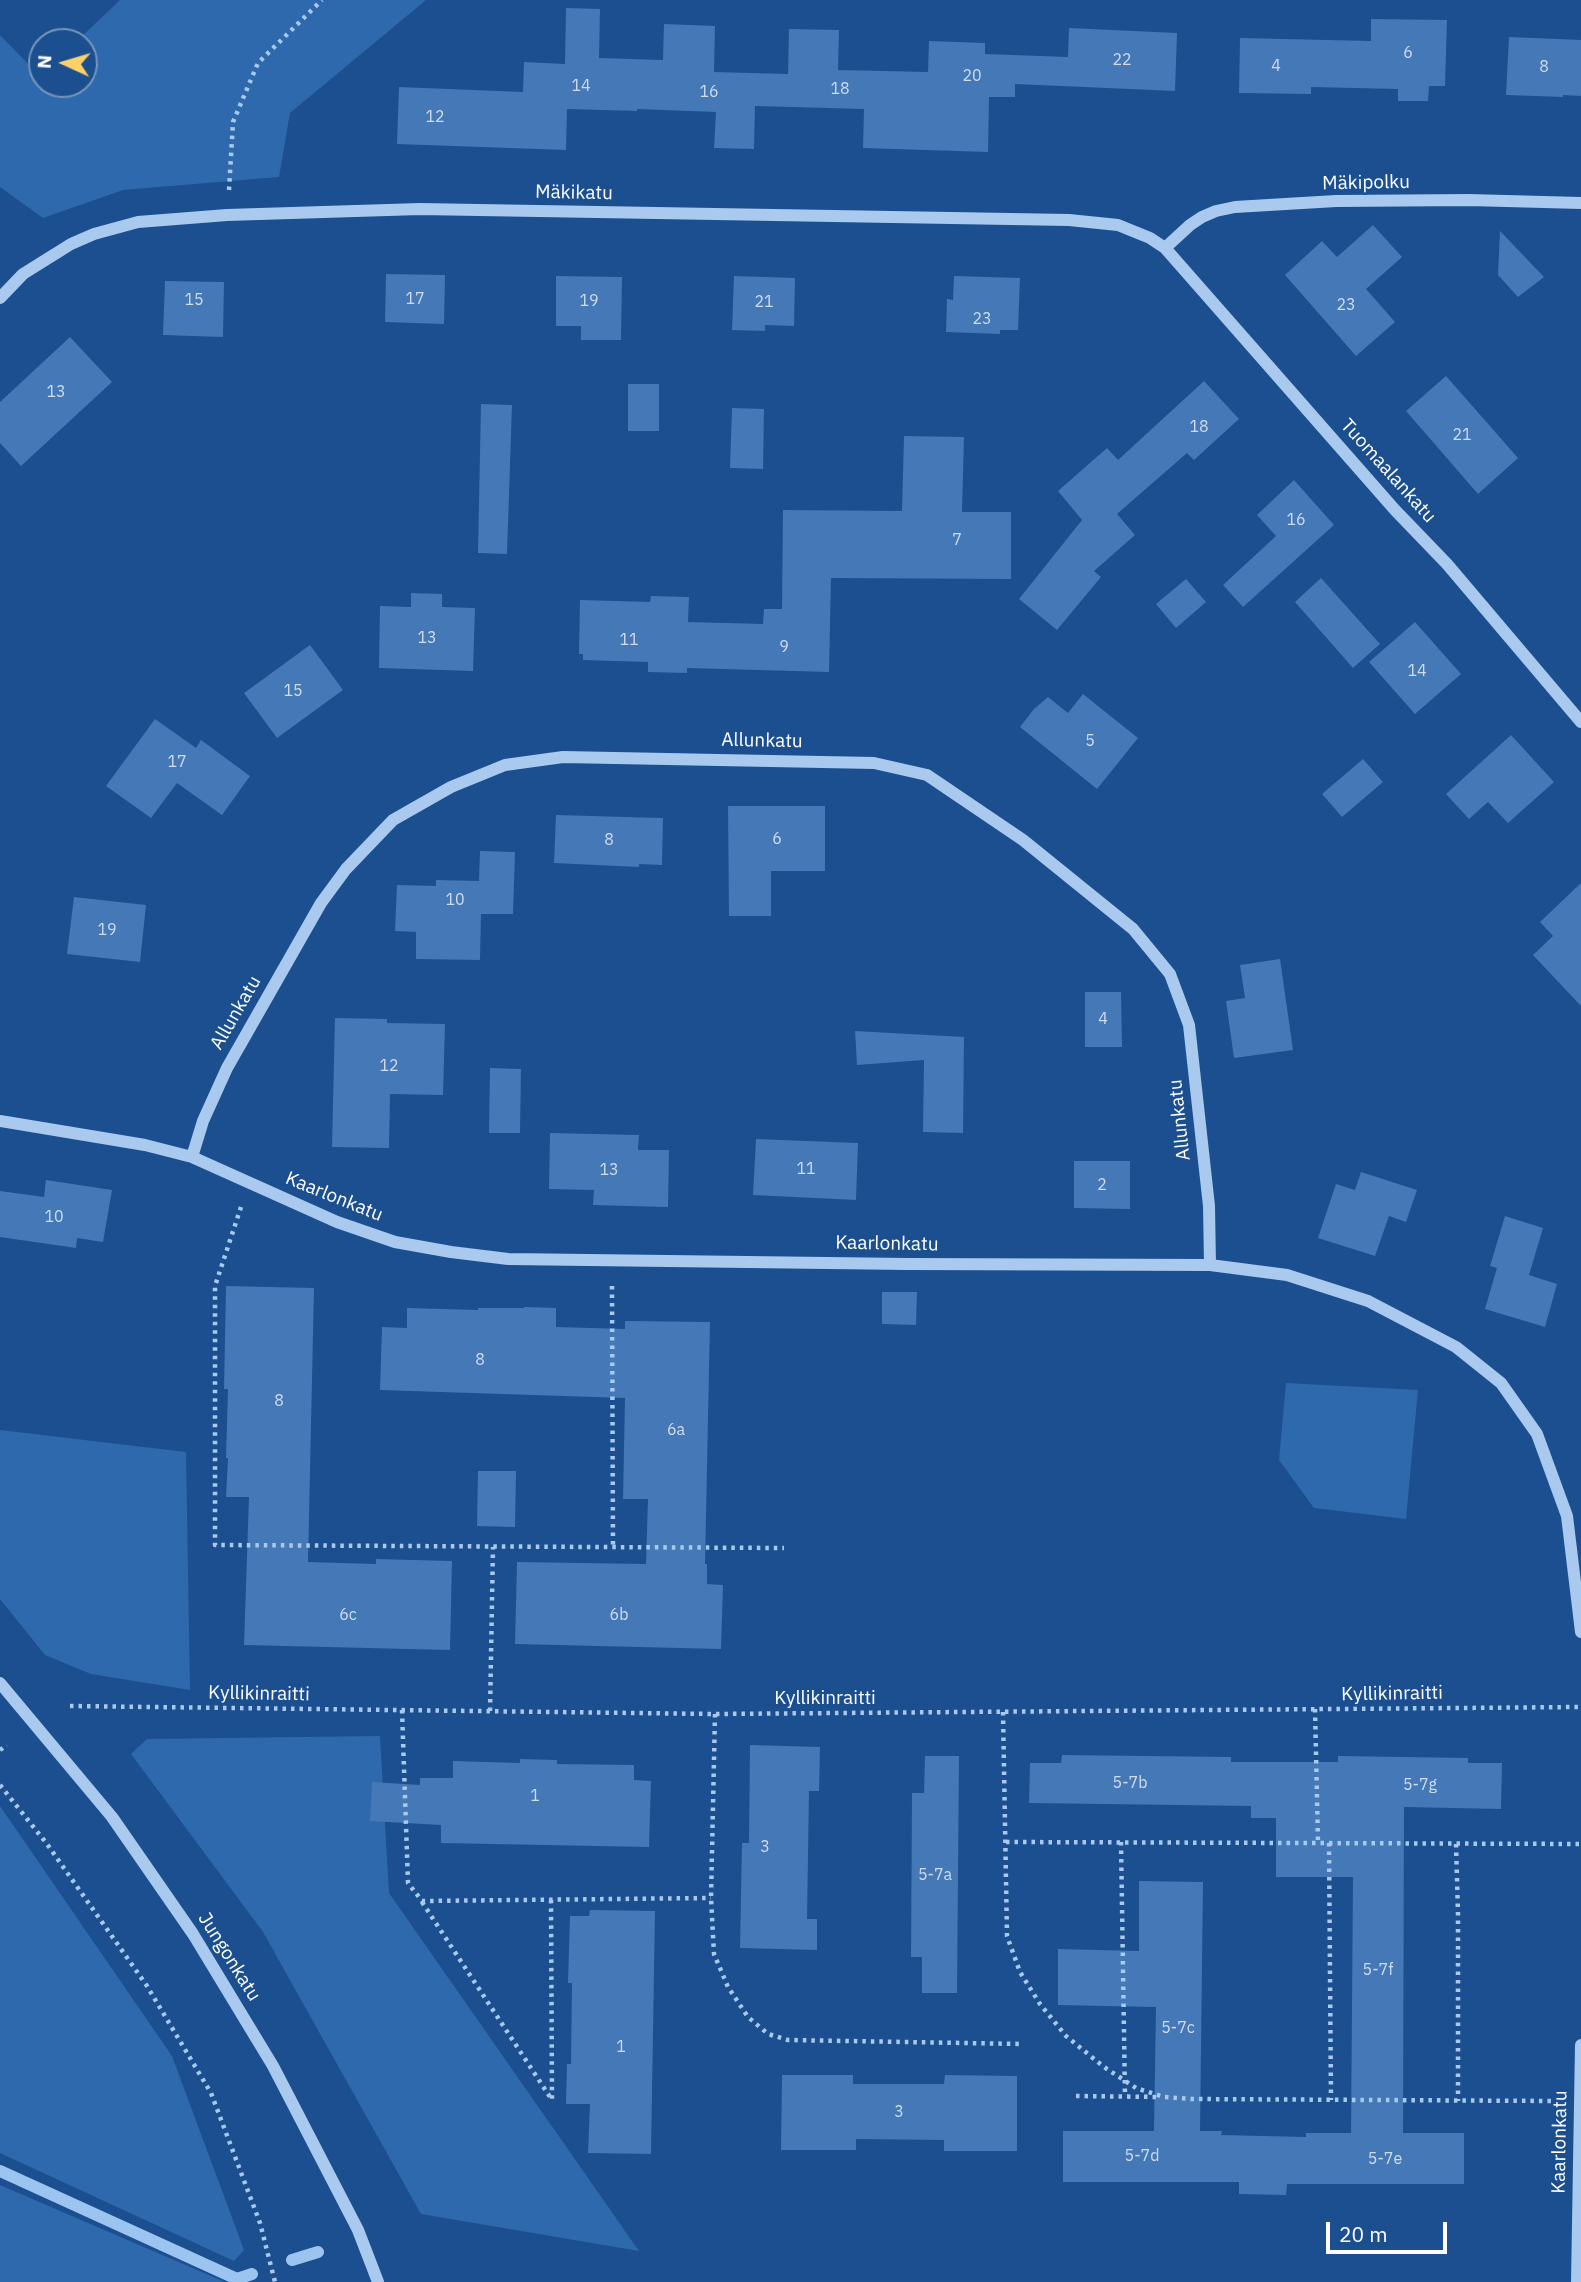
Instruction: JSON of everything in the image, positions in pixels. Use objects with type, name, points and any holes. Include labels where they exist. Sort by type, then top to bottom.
[{"type":"street","name":"Mäkipolku","points":[[1165,248],[1202,217],[1216,211],[1235,208],[1336,201],[1581,203]]},
{"type":"street","name":"Mäkikatu","points":[[0,298],[23,274],[71,244],[94,234],[138,222],[227,215],[419,209],[1069,220],[1118,225],[1150,238],[1165,248]]},
{"type":"street","name":"Tuomaalankatu","points":[[1165,248],[1395,510],[1447,564],[1581,722]]},
{"type":"street","name":"Allunkatu","points":[[192,1157],[227,1068],[321,904],[346,869],[393,820],[451,787],[505,765],[563,757],[874,763],[927,775],[1023,840],[1133,929],[1170,974],[1189,1025],[1209,1206],[1210,1265]]},
{"type":"street","name":"Kaarlonkatu","points":[[0,1121],[145,1145],[192,1157],[337,1222],[394,1242],[451,1252],[508,1259],[1210,1265],[1287,1275],[1368,1301],[1456,1347],[1501,1383],[1537,1434],[1566,1516],[1581,1632]]},
{"type":"street","name":"Jungonkatu","points":[[0,1683],[112,1817],[193,1934],[273,2066],[358,2230],[378,2282]]},
{"type":"street","name":"Kaarlonkatu","points":[[1577,2282],[1581,2045]]},
{"type":"path","points":[[227,215],[233,122],[258,63],[321,0]]},
{"type":"path","points":[[250,1183],[215,1286],[215,1545],[784,1548]]},
{"type":"path","points":[[612,1260],[613,1547]]},
{"type":"path","points":[[491,1711],[492,1547]]},
{"type":"path","name":"Kyllikinraitti","points":[[70,1706],[715,1714],[1581,1707]]},
{"type":"path","points":[[1315,1709],[1318,1843]]},
{"type":"path","points":[[402,1710],[408,1884],[422,1901],[552,2100],[551,1900]]},
{"type":"path","points":[[1003,1712],[1007,1936],[1020,1972],[1040,2004],[1066,2036],[1104,2067],[1136,2088],[1164,2097]]},
{"type":"path","points":[[715,1714],[711,1898],[714,1954],[728,1987],[748,2017],[768,2034],[788,2040],[1023,2044]]},
{"type":"path","points":[[0,1750],[8,1745]]},
{"type":"path","points":[[0,1785],[47,1844],[147,1986],[211,2094],[261,2223],[275,2282]]},
{"type":"path","points":[[1006,1842],[1581,1844]]},
{"type":"path","points":[[1121,1842],[1125,2096]]},
{"type":"path","points":[[1329,1843],[1331,2100]]},
{"type":"path","points":[[1456,1844],[1458,2101]]},
{"type":"path","points":[[422,1901],[711,1898]]},
{"type":"path","points":[[1076,2096],[1580,2101]]},
{"type":"shaded area","points":[[120,0],[426,0],[290,113],[279,177],[123,190],[43,218],[0,187],[0,35],[28,64],[28,98],[98,98],[98,28],[91,28]]},
{"type":"shaded area","points":[[1286,1383],[1418,1390],[1406,1519],[1314,1508],[1279,1460]]},
{"type":"shaded area","points":[[0,1430],[186,1452],[190,1690],[91,1674],[45,1655],[0,1599]]},
{"type":"shaded area","points":[[380,1736],[389,1893],[639,2251],[421,2214],[263,1932],[131,1754],[147,1739]]},
{"type":"shaded area","points":[[0,1806],[172,2056],[244,2250],[234,2261],[0,2153]]},
{"type":"shaded area","points":[[0,2185],[225,2282],[0,2282]]},
{"type":"building","points":[[566,8],[600,9],[599,58],[663,60],[664,24],[715,26],[714,72],[788,74],[789,29],[839,30],[838,70],[928,72],[929,41],[985,43],[985,54],[1068,57],[1069,28],[1177,33],[1175,91],[1015,84],[1015,97],[989,97],[988,152],[863,148],[864,109],[755,106],[754,149],[714,148],[716,112],[637,109],[567,109],[566,150],[397,144],[399,87],[523,92],[524,62],[565,64]]},
{"type":"building","points":[[1371,19],[1447,20],[1445,86],[1429,86],[1428,101],[1398,101],[1398,89],[1311,87],[1311,94],[1239,93],[1240,38],[1371,41]]},
{"type":"building","points":[[1509,37],[1581,40],[1581,96],[1506,95]]},
{"type":"building","points":[[1373,225],[1402,257],[1366,289],[1395,322],[1356,356],[1285,275],[1322,241],[1337,257]]},
{"type":"building","points":[[1500,231],[1544,277],[1518,297],[1498,275]]},
{"type":"building","points":[[386,274],[445,275],[444,324],[385,322]]},
{"type":"building","points":[[556,276],[622,277],[621,340],[581,340],[581,326],[556,326]]},
{"type":"building","points":[[734,276],[795,278],[794,326],[765,325],[765,331],[732,330]]},
{"type":"building","points":[[954,276],[1020,278],[1018,330],[1000,330],[1000,334],[946,332],[947,299],[953,300]]},
{"type":"building","points":[[165,281],[224,282],[223,337],[163,335]]},
{"type":"building","points":[[70,337],[112,382],[21,466],[0,443],[0,402]]},
{"type":"building","points":[[1446,376],[1518,458],[1478,494],[1406,411]]},
{"type":"building","points":[[1204,381],[1239,419],[1194,460],[1187,453],[1117,514],[1135,535],[1094,571],[1101,577],[1057,630],[1019,599],[1082,520],[1058,491],[1107,448],[1118,460]]},
{"type":"building","points":[[628,384],[659,384],[659,431],[628,431]]},
{"type":"building","points":[[481,404],[512,405],[507,554],[478,553]]},
{"type":"building","points":[[732,408],[764,409],[763,469],[730,468]]},
{"type":"building","points":[[904,436],[964,437],[962,512],[1011,512],[1011,579],[831,578],[829,672],[687,668],[687,673],[648,672],[648,662],[583,660],[583,654],[579,654],[580,600],[650,602],[651,596],[689,597],[688,622],[763,624],[764,609],[782,609],[783,510],[902,511]]},
{"type":"building","points":[[1294,480],[1334,525],[1243,607],[1223,585],[1276,536],[1257,515]]},
{"type":"building","points":[[1321,578],[1380,644],[1353,668],[1295,602]]},
{"type":"building","points":[[1186,579],[1206,602],[1176,628],[1156,604]]},
{"type":"building","points":[[411,593],[442,594],[442,607],[475,608],[473,671],[379,668],[380,606],[411,607]]},
{"type":"building","points":[[1415,622],[1461,674],[1415,714],[1369,662]]},
{"type":"building","points":[[310,645],[343,690],[277,738],[244,693]]},
{"type":"building","points":[[1083,694],[1138,738],[1097,789],[1020,727],[1048,697],[1068,713]]},
{"type":"building","points":[[155,719],[196,748],[201,740],[250,776],[222,815],[177,783],[151,818],[106,786]]},
{"type":"building","points":[[1511,735],[1554,782],[1508,823],[1488,802],[1469,819],[1446,794]]},
{"type":"building","points":[[1363,759],[1383,782],[1342,817],[1322,794]]},
{"type":"building","points":[[728,806],[825,806],[825,871],[771,871],[771,916],[729,916]]},
{"type":"building","points":[[556,815],[663,818],[662,865],[639,864],[639,867],[554,863]]},
{"type":"building","points":[[480,851],[515,852],[513,914],[481,914],[480,960],[416,959],[416,932],[395,931],[397,885],[436,886],[436,880],[479,881]]},
{"type":"building","points":[[1581,883],[1581,1006],[1533,955],[1553,936],[1540,922]]},
{"type":"building","points":[[74,897],[146,905],[140,962],[67,954]]},
{"type":"building","points":[[1280,959],[1293,1050],[1234,1058],[1226,1001],[1245,998],[1240,965]]},
{"type":"building","points":[[1085,992],[1121,992],[1122,1047],[1085,1047]]},
{"type":"building","points":[[335,1018],[387,1019],[387,1023],[445,1024],[443,1095],[390,1094],[389,1148],[332,1147]]},
{"type":"building","points":[[855,1031],[964,1037],[963,1133],[923,1132],[924,1060],[857,1065]]},
{"type":"building","points":[[490,1068],[521,1069],[520,1133],[489,1133]]},
{"type":"building","points":[[550,1133],[639,1135],[638,1150],[669,1150],[668,1207],[593,1205],[594,1190],[549,1189]]},
{"type":"building","points":[[756,1139],[858,1143],[856,1200],[753,1195]]},
{"type":"building","points":[[1074,1161],[1130,1161],[1130,1209],[1074,1208]]},
{"type":"building","points":[[1361,1172],[1417,1190],[1406,1222],[1389,1216],[1375,1256],[1318,1238],[1336,1184],[1355,1190]]},
{"type":"building","points":[[46,1180],[112,1190],[103,1242],[77,1238],[76,1248],[0,1237],[0,1191],[44,1197]]},
{"type":"building","points":[[1505,1216],[1543,1228],[1529,1275],[1557,1284],[1545,1327],[1485,1309],[1497,1268],[1490,1266]]},
{"type":"building","points":[[226,1286],[314,1288],[308,1562],[376,1564],[376,1559],[452,1561],[450,1650],[244,1645],[249,1497],[226,1497]]},
{"type":"building","points":[[882,1292],[917,1292],[916,1325],[882,1324]]},
{"type":"building","points":[[407,1308],[478,1310],[556,1308],[556,1327],[625,1329],[625,1321],[710,1322],[705,1564],[707,1584],[723,1585],[721,1649],[515,1644],[517,1562],[646,1564],[648,1499],[623,1499],[625,1398],[380,1390],[382,1327],[407,1328]]},
{"type":"building","points":[[478,1471],[516,1471],[515,1527],[477,1526]]},
{"type":"building","points":[[750,1745],[820,1747],[819,1791],[809,1791],[807,1919],[817,1919],[817,1950],[740,1948],[742,1843],[749,1843]]},
{"type":"building","points":[[1062,1755],[1231,1757],[1231,1762],[1338,1762],[1338,1756],[1468,1758],[1468,1763],[1502,1763],[1501,1809],[1404,1807],[1403,2133],[1464,2133],[1464,2184],[1287,2184],[1286,2195],[1239,2194],[1239,2182],[1063,2182],[1063,2131],[1154,2131],[1156,2007],[1058,2005],[1058,1949],[1139,1951],[1139,1881],[1203,1882],[1200,2131],[1222,2131],[1221,2135],[1306,2137],[1306,2133],[1351,2133],[1353,1877],[1276,1877],[1276,1818],[1251,1818],[1251,1806],[1029,1803],[1030,1763],[1061,1763]]},
{"type":"building","points":[[925,1756],[959,1756],[957,1993],[922,1993],[922,1957],[911,1957],[912,1793],[924,1793]]},
{"type":"building","points":[[520,1759],[557,1760],[557,1764],[634,1765],[634,1780],[651,1781],[649,1847],[441,1843],[441,1825],[370,1821],[372,1782],[420,1785],[420,1778],[453,1778],[453,1761],[520,1763]]},
{"type":"building","points":[[590,1910],[655,1911],[651,2154],[588,2153],[590,2104],[566,2104],[567,2064],[571,2064],[572,1983],[568,1983],[570,1916],[589,1916]]},
{"type":"building","points":[[782,2075],[853,2075],[853,2084],[944,2084],[945,2075],[1017,2076],[1017,2151],[944,2151],[944,2140],[856,2139],[856,2150],[781,2150]]},
{"type":"waterway","points":[[0,2171],[237,2279],[252,2274]]},
{"type":"waterway","points":[[292,2260],[318,2252]]}]
